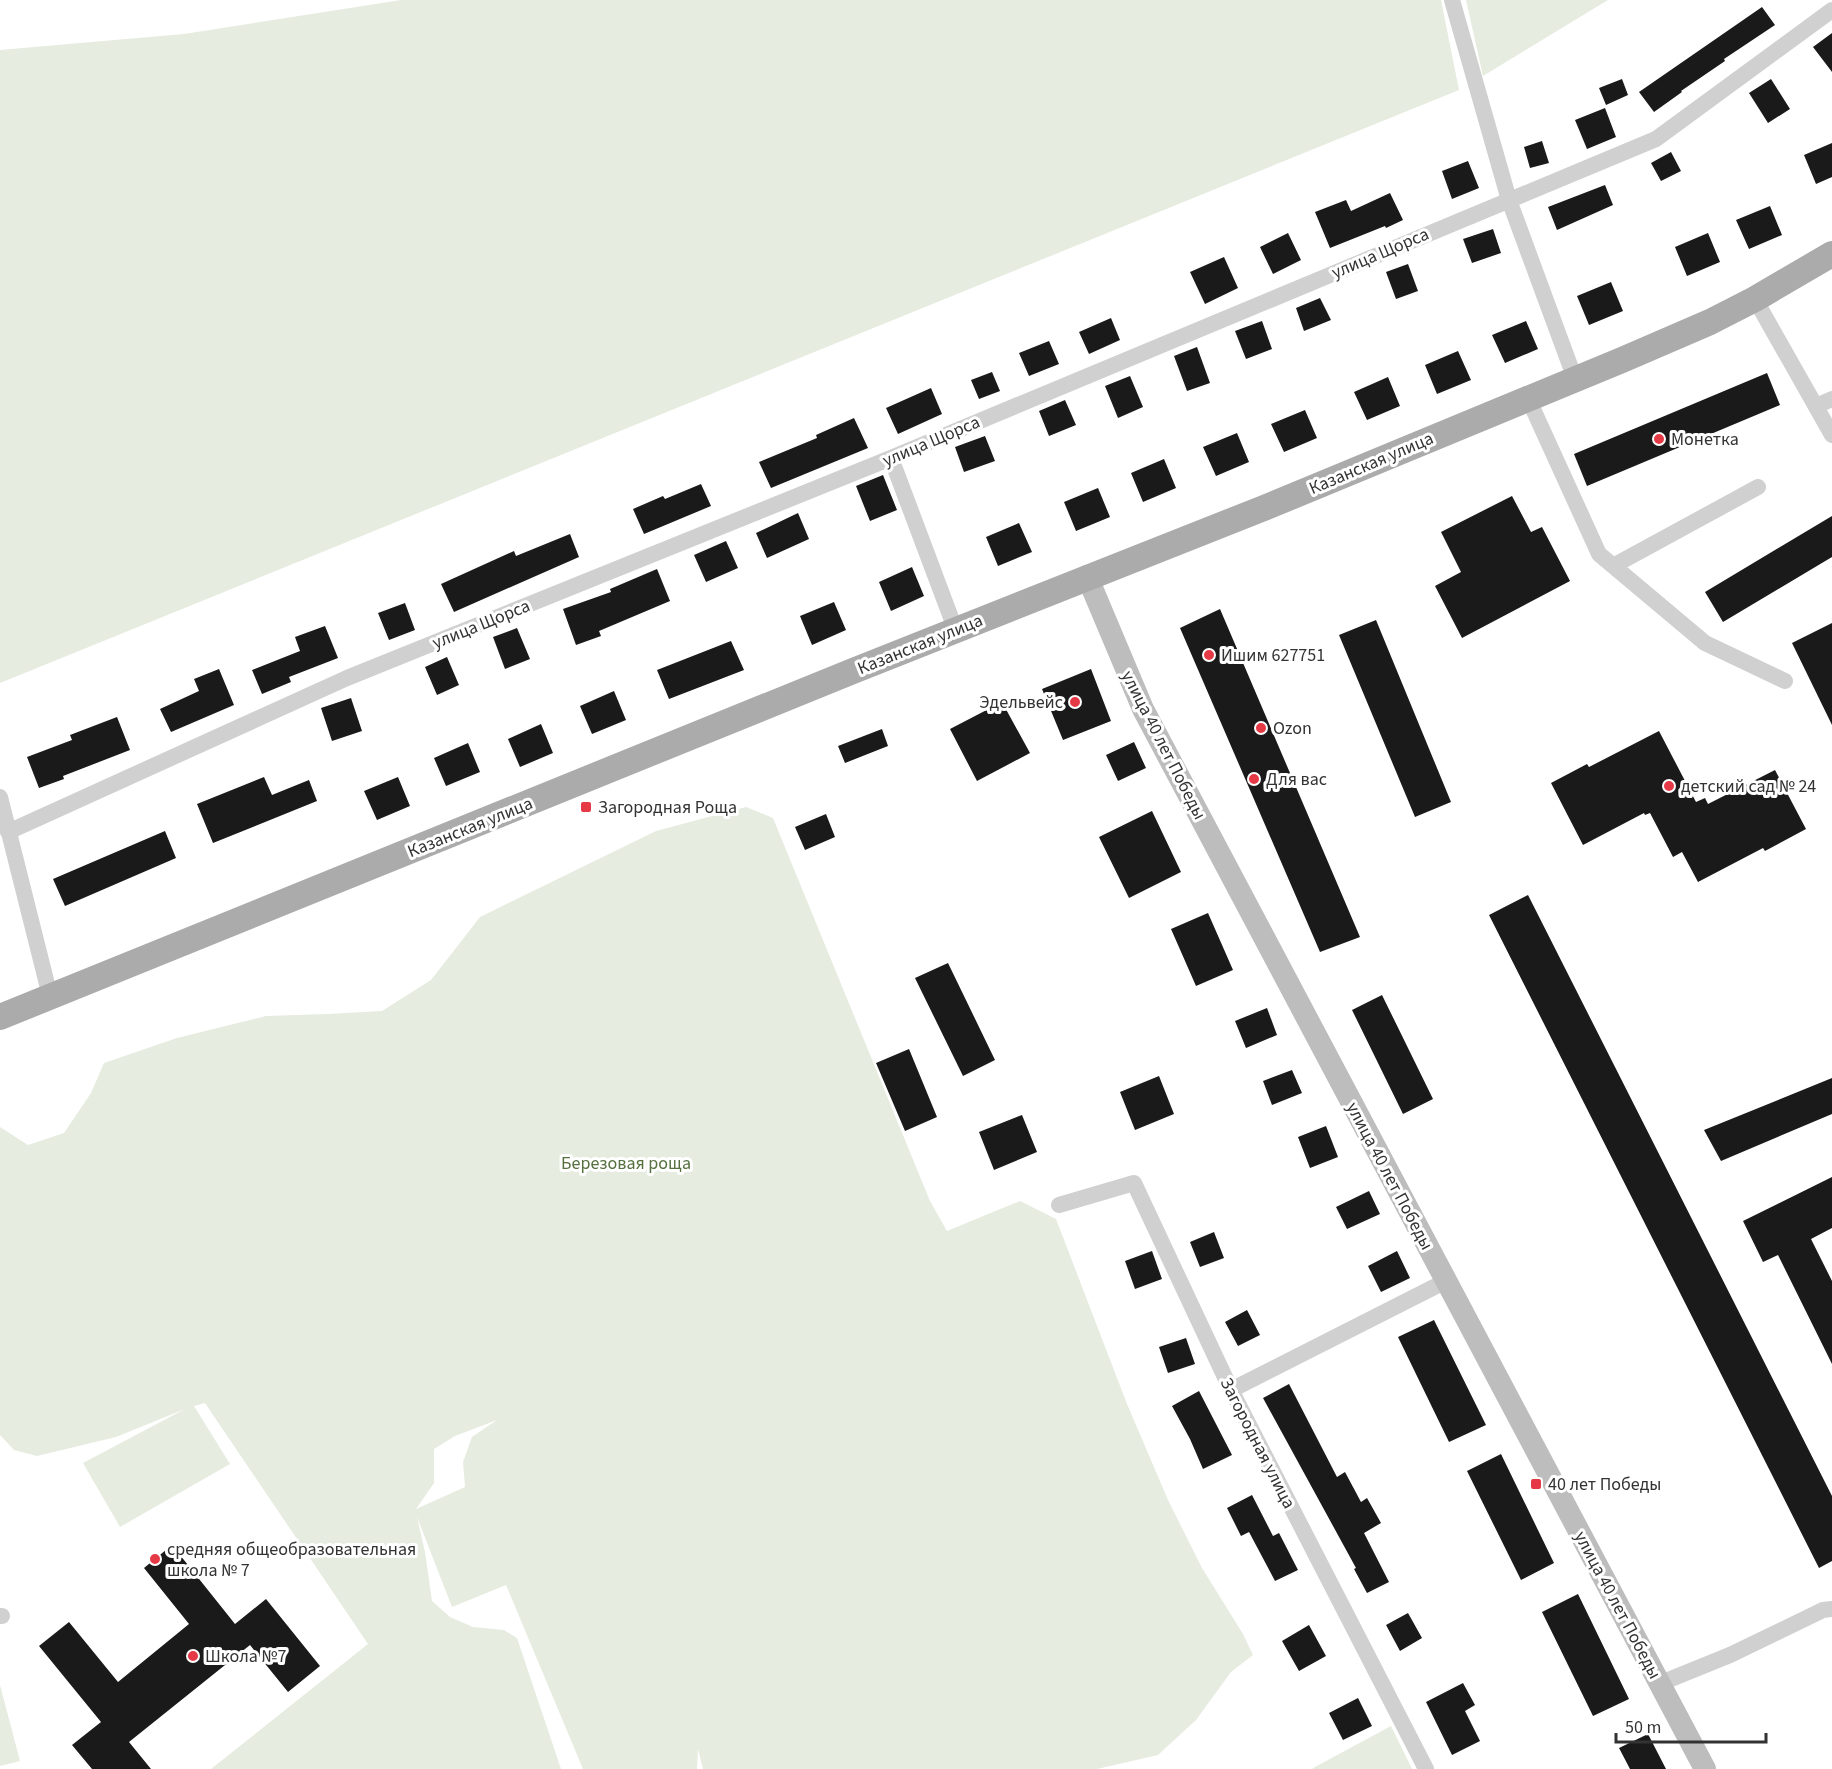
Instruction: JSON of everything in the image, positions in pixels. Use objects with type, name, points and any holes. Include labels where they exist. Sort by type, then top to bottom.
[{"type":"main road","name":"Казанская улица","points":[[0,1017],[1088,576],[1264,508],[1575,379],[1710,322],[1755,300],[1832,254]]},
{"type":"street","points":[[1452,0],[1509,200],[1575,379]]},
{"type":"street","name":"улица Щорса","points":[[8,832],[347,678],[891,458],[1656,139],[1832,10]]},
{"type":"street","points":[[1755,300],[1832,435]]},
{"type":"street","points":[[1528,398],[1599,554],[1705,643],[1785,681]]},
{"type":"street","points":[[1815,406],[1832,399]]},
{"type":"street","points":[[891,458],[956,630]]},
{"type":"street","points":[[1612,566],[1758,487]]},
{"type":"street","name":"улица 40 лет Победы","points":[[1088,576],[1143,709],[1705,1769]]},
{"type":"street","points":[[0,797],[50,996]]},
{"type":"street","name":"Загородная улица","points":[[1059,1205],[1134,1183],[1231,1390],[1426,1769]]},
{"type":"street","points":[[1231,1390],[1446,1281]]},
{"type":"street","points":[[1660,1683],[1730,1654],[1823,1610],[1832,1609]]},
{"type":"green space","points":[[401,0],[1441,0],[1459,90],[0,683],[0,50],[184,34]]},
{"type":"green space","points":[[1466,0],[1608,0],[1483,76]]},
{"type":"green space","name":"Березовая роща","points":[[746,807],[773,818],[930,1201],[947,1231],[1020,1201],[1056,1219],[1127,1404],[1168,1500],[1202,1568],[1243,1634],[1253,1655],[1231,1672],[1196,1720],[1158,1755],[1097,1769],[703,1769],[698,1749],[697,1769],[583,1769],[506,1585],[452,1607],[417,1517],[432,1601],[450,1617],[473,1627],[504,1630],[517,1638],[561,1769],[211,1769],[368,1644],[205,1403],[194,1406],[230,1464],[120,1527],[83,1463],[185,1409],[116,1437],[37,1456],[14,1450],[0,1435],[0,1127],[28,1145],[64,1133],[91,1093],[104,1063],[177,1038],[266,1016],[382,1011],[431,980],[480,917],[656,831]],"holes":[[[497,1420],[472,1437],[463,1462],[465,1487],[416,1509],[434,1483],[434,1449],[455,1436]]]},
{"type":"green space","points":[[0,1685],[20,1761],[0,1766]]},
{"type":"green space","points":[[1391,1726],[1412,1769],[1312,1769],[1315,1767]]},
{"type":"building","points":[[1762,7],[1775,25],[1724,59],[1725,61],[1654,112],[1639,92]]},
{"type":"building","points":[[1832,33],[1832,72],[1813,47]]},
{"type":"building","points":[[1622,79],[1628,95],[1606,105],[1599,88]]},
{"type":"building","points":[[1771,79],[1790,109],[1768,123],[1749,93]]},
{"type":"building","points":[[1605,108],[1616,137],[1587,149],[1575,120]]},
{"type":"building","points":[[1542,141],[1549,163],[1530,168],[1524,147]]},
{"type":"building","points":[[1832,143],[1832,177],[1816,184],[1804,155]]},
{"type":"building","points":[[1671,152],[1681,171],[1661,181],[1651,163]]},
{"type":"building","points":[[1468,161],[1479,188],[1452,199],[1442,171]]},
{"type":"building","points":[[1605,185],[1613,205],[1557,230],[1548,207]]},
{"type":"building","points":[[1390,193],[1403,220],[1330,248],[1315,212],[1346,200],[1351,211]]},
{"type":"building","points":[[1770,206],[1782,235],[1749,249],[1736,220]]},
{"type":"building","points":[[1493,229],[1501,253],[1472,263],[1463,239]]},
{"type":"building","points":[[1288,233],[1301,260],[1273,274],[1260,247]]},
{"type":"building","points":[[1708,233],[1720,262],[1687,276],[1675,247]]},
{"type":"building","points":[[1224,257],[1238,288],[1205,304],[1190,272]]},
{"type":"building","points":[[1408,264],[1418,291],[1396,299],[1386,272]]},
{"type":"building","points":[[1611,282],[1623,311],[1589,325],[1577,296]]},
{"type":"building","points":[[1320,298],[1331,320],[1304,331],[1296,308]]},
{"type":"building","points":[[1111,318],[1120,340],[1089,354],[1079,332]]},
{"type":"building","points":[[1262,321],[1272,349],[1246,359],[1235,331]]},
{"type":"building","points":[[1526,321],[1538,349],[1505,363],[1492,335]]},
{"type":"building","points":[[1049,341],[1059,364],[1029,376],[1019,353]]},
{"type":"building","points":[[1197,347],[1210,383],[1187,391],[1174,356]]},
{"type":"building","points":[[1458,351],[1471,380],[1437,394],[1425,365]]},
{"type":"building","points":[[992,372],[1000,391],[979,399],[971,380]]},
{"type":"building","points":[[1767,373],[1780,405],[1587,486],[1574,454]]},
{"type":"building","points":[[1130,376],[1143,407],[1118,418],[1105,386]]},
{"type":"building","points":[[1388,377],[1400,406],[1367,420],[1354,392]]},
{"type":"building","points":[[931,388],[942,414],[898,434],[886,408]]},
{"type":"building","points":[[1065,400],[1076,425],[1049,436],[1039,411]]},
{"type":"building","points":[[1305,410],[1317,438],[1284,452],[1271,424]]},
{"type":"building","points":[[854,418],[868,448],[771,488],[759,462],[817,438],[816,435]]},
{"type":"building","points":[[1237,433],[1249,462],[1216,476],[1203,447]]},
{"type":"building","points":[[985,436],[995,461],[964,472],[955,447]]},
{"type":"building","points":[[1164,459],[1176,488],[1143,502],[1131,473]]},
{"type":"building","points":[[883,475],[897,510],[870,521],[856,486]]},
{"type":"building","points":[[701,484],[711,506],[644,534],[633,509],[663,496],[665,499]]},
{"type":"building","points":[[1098,488],[1110,517],[1076,531],[1064,502]]},
{"type":"building","points":[[1512,496],[1531,532],[1542,527],[1570,581],[1462,638],[1435,586],[1461,572],[1441,532]]},
{"type":"building","points":[[798,513],[809,539],[767,558],[756,533]]},
{"type":"building","points":[[1832,516],[1832,557],[1723,622],[1705,592]]},
{"type":"building","points":[[1019,523],[1032,552],[998,566],[986,537]]},
{"type":"building","points":[[570,534],[579,557],[454,612],[441,584],[514,551],[516,556]]},
{"type":"building","points":[[726,541],[738,568],[706,582],[694,555]]},
{"type":"building","points":[[912,567],[924,596],[891,611],[879,582]]},
{"type":"building","points":[[657,569],[670,601],[599,631],[601,636],[576,645],[563,609],[611,592],[610,589]]},
{"type":"building","points":[[834,602],[846,630],[812,645],[800,616]]},
{"type":"building","points":[[405,603],[415,630],[389,640],[378,613]]},
{"type":"building","points":[[1220,609],[1360,937],[1320,952],[1180,628]]},
{"type":"building","points":[[1376,620],[1451,802],[1415,817],[1339,635]]},
{"type":"building","points":[[1832,623],[1832,725],[1792,643]]},
{"type":"building","points":[[325,626],[338,658],[289,677],[291,682],[262,694],[252,670],[300,651],[295,637]]},
{"type":"building","points":[[517,628],[530,659],[505,669],[493,637]]},
{"type":"building","points":[[731,641],[744,670],[669,699],[657,670]]},
{"type":"building","points":[[447,657],[459,685],[437,695],[425,667]]},
{"type":"building","points":[[219,669],[234,705],[171,732],[160,709],[199,691],[194,679]]},
{"type":"building","points":[[1091,669],[1111,721],[1063,740],[1042,689]]},
{"type":"building","points":[[614,691],[626,720],[592,734],[580,706]]},
{"type":"building","points":[[351,698],[362,731],[332,741],[321,708]]},
{"type":"building","points":[[1002,702],[1030,753],[977,781],[950,729]]},
{"type":"building","points":[[117,717],[130,750],[63,776],[64,779],[39,788],[27,757],[72,740],[70,735]]},
{"type":"building","points":[[541,724],[553,753],[520,767],[508,739]]},
{"type":"building","points":[[882,729],[888,746],[845,763],[838,746]]},
{"type":"building","points":[[1659,731],[1696,802],[1705,798],[1708,804],[1775,770],[1806,829],[1765,851],[1763,848],[1698,882],[1682,852],[1673,857],[1650,813],[1645,815],[1644,813],[1583,845],[1551,783],[1587,764],[1589,767]]},
{"type":"building","points":[[1134,742],[1146,768],[1118,781],[1106,755]]},
{"type":"building","points":[[468,743],[480,772],[446,786],[434,758]]},
{"type":"building","points":[[264,777],[272,795],[309,780],[317,801],[213,843],[197,804]]},
{"type":"building","points":[[398,777],[410,806],[377,820],[364,791]]},
{"type":"building","points":[[1152,811],[1181,872],[1129,898],[1099,837]]},
{"type":"building","points":[[826,814],[835,837],[805,850],[795,827]]},
{"type":"building","points":[[165,831],[176,858],[65,906],[53,879]]},
{"type":"building","points":[[1528,895],[1832,1496],[1832,1561],[1819,1568],[1489,915]]},
{"type":"building","points":[[1208,913],[1233,970],[1196,986],[1171,929]]},
{"type":"building","points":[[948,963],[995,1060],[963,1076],[915,978]]},
{"type":"building","points":[[1382,995],[1433,1099],[1403,1114],[1352,1010]]},
{"type":"building","points":[[1267,1008],[1277,1035],[1246,1048],[1235,1021]]},
{"type":"building","points":[[909,1049],[937,1117],[905,1131],[876,1063]]},
{"type":"building","points":[[1292,1070],[1302,1093],[1272,1105],[1263,1081]]},
{"type":"building","points":[[1159,1076],[1174,1114],[1135,1130],[1120,1092]]},
{"type":"building","points":[[1832,1078],[1832,1114],[1721,1161],[1704,1130]]},
{"type":"building","points":[[1022,1115],[1037,1152],[994,1170],[979,1132]]},
{"type":"building","points":[[1326,1126],[1338,1157],[1310,1168],[1298,1137]]},
{"type":"building","points":[[1832,1177],[1832,1228],[1811,1239],[1832,1281],[1832,1364],[1778,1255],[1763,1262],[1743,1221]]},
{"type":"building","points":[[1369,1191],[1380,1214],[1347,1229],[1336,1207]]},
{"type":"building","points":[[1214,1232],[1224,1258],[1200,1267],[1190,1242]]},
{"type":"building","points":[[1152,1251],[1162,1279],[1135,1289],[1125,1261]]},
{"type":"building","points":[[1397,1251],[1410,1278],[1381,1292],[1368,1266]]},
{"type":"building","points":[[1247,1310],[1260,1335],[1238,1346],[1225,1322]]},
{"type":"building","points":[[1434,1320],[1486,1425],[1449,1442],[1398,1337]]},
{"type":"building","points":[[1186,1338],[1195,1364],[1168,1373],[1159,1347]]},
{"type":"building","points":[[1289,1384],[1337,1477],[1345,1472],[1361,1502],[1367,1498],[1381,1523],[1364,1533],[1389,1582],[1367,1593],[1354,1569],[1356,1568],[1263,1398]]},
{"type":"building","points":[[1199,1391],[1232,1455],[1203,1469],[1172,1406]]},
{"type":"building","points":[[1501,1454],[1554,1563],[1521,1580],[1467,1471]]},
{"type":"building","points":[[1252,1495],[1273,1536],[1279,1533],[1298,1570],[1275,1581],[1249,1532],[1241,1536],[1227,1508]]},
{"type":"building","name":"Школа №7","points":[[172,1545],[235,1624],[266,1599],[320,1666],[288,1692],[250,1645],[129,1742],[151,1769],[92,1769],[72,1745],[101,1722],[39,1646],[69,1622],[118,1682],[189,1624],[144,1568]]},
{"type":"building","points":[[1578,1594],[1629,1699],[1593,1716],[1542,1612]]},
{"type":"building","points":[[1408,1613],[1422,1638],[1400,1651],[1386,1625]]},
{"type":"building","points":[[1309,1625],[1326,1656],[1299,1671],[1282,1641]]},
{"type":"building","points":[[1463,1683],[1475,1705],[1465,1711],[1480,1741],[1452,1755],[1426,1702]]},
{"type":"building","points":[[1358,1698],[1372,1726],[1343,1740],[1329,1713]]},
{"type":"building","points":[[1648,1734],[1666,1769],[1630,1769],[1619,1748]]},
{"type":"place","name":"Монетка","points":[[1659,439]]},
{"type":"place","name":"Ишим 627751","points":[[1209,655]]},
{"type":"place","name":"Эдельвейс","points":[[1075,702]]},
{"type":"place","name":"Ozon","points":[[1261,728]]},
{"type":"place","name":"Для вас","points":[[1254,779]]},
{"type":"place","name":"детский сад № 24","points":[[1669,786]]},
{"type":"place","name":"Загородная Роща","points":[[586,807]]},
{"type":"place","name":"40 лет Победы","points":[[1536,1484]]},
{"type":"place","name":"средняя общеобразовательная школа № 7","points":[[155,1559]]},
{"type":"place","name":"Школа №7","points":[[193,1656]]}]
